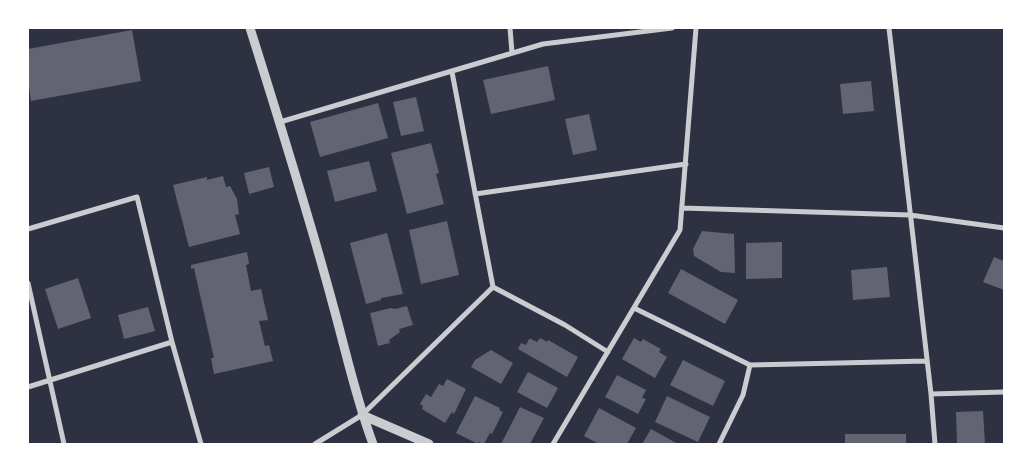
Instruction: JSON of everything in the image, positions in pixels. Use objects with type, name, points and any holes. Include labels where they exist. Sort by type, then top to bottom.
[{"type":"street","points":[[250,28],[280,122],[333,305],[362,415],[373,444]]},
{"type":"street","points":[[510,28],[512,53]]},
{"type":"street","points":[[280,122],[543,44],[632,30],[672,28]]},
{"type":"street","points":[[553,444],[680,230],[696,28]]},
{"type":"street","points":[[889,28],[931,394],[935,444]]},
{"type":"street","points":[[452,72],[493,287]]},
{"type":"street","points":[[475,194],[686,164]]},
{"type":"street","points":[[28,229],[137,197],[172,342],[201,444]]},
{"type":"street","points":[[682,208],[910,215],[1004,228]]},
{"type":"street","points":[[28,283],[64,444]]},
{"type":"street","points":[[315,444],[362,415],[493,287]]},
{"type":"street","points":[[493,287],[565,325],[608,352]]},
{"type":"street","points":[[634,308],[750,365],[927,360]]},
{"type":"street","points":[[28,387],[172,342]]},
{"type":"street","points":[[719,444],[743,395],[750,365]]},
{"type":"street","points":[[931,394],[1004,392]]},
{"type":"street","points":[[362,415],[429,444]]},
{"type":"building","points":[[132,30],[141,81],[31,101],[28,81],[28,49]]},
{"type":"building","points":[[548,66],[555,100],[491,114],[483,80]]},
{"type":"building","points":[[871,81],[874,111],[843,114],[840,84]]},
{"type":"building","points":[[416,97],[424,131],[401,136],[393,102]]},
{"type":"building","points":[[378,103],[388,138],[320,157],[310,122]]},
{"type":"building","points":[[589,114],[597,150],[573,155],[565,119]]},
{"type":"building","points":[[431,143],[439,173],[436,174],[444,204],[407,214],[391,153]]},
{"type":"building","points":[[369,161],[377,191],[335,202],[327,171]]},
{"type":"building","points":[[269,167],[274,187],[249,194],[244,173]]},
{"type":"building","points":[[223,176],[226,187],[230,186],[237,199],[239,214],[235,215],[240,234],[189,247],[173,185],[207,177],[207,180]]},
{"type":"building","points":[[447,221],[459,275],[421,284],[409,230]]},
{"type":"building","points":[[702,231],[734,234],[735,273],[721,272],[694,256],[693,249]]},
{"type":"building","points":[[387,233],[403,294],[381,298],[381,300],[366,304],[350,243]]},
{"type":"building","points":[[782,242],[782,278],[746,279],[746,243]]},
{"type":"building","points":[[247,252],[249,264],[246,265],[251,291],[261,289],[268,320],[259,321],[265,346],[269,345],[273,361],[214,374],[211,358],[214,358],[194,268],[191,269],[191,265]]},
{"type":"building","points":[[994,257],[1004,261],[1004,290],[983,282]]},
{"type":"building","points":[[887,267],[890,297],[853,300],[851,270]]},
{"type":"building","points":[[681,269],[738,300],[725,324],[668,293]]},
{"type":"building","points":[[78,278],[91,318],[58,329],[45,289]]},
{"type":"building","points":[[407,306],[413,325],[399,329],[400,332],[389,340],[390,343],[378,346],[370,313]]},
{"type":"building","points":[[148,307],[155,331],[124,339],[118,315]]},
{"type":"building","points":[[540,338],[547,342],[548,340],[578,357],[567,377],[518,349],[521,343],[526,345],[529,339],[537,342]]},
{"type":"building","points":[[634,338],[641,342],[643,339],[661,349],[659,352],[667,357],[655,378],[622,359]]},
{"type":"building","points":[[491,350],[513,363],[501,384],[471,367],[475,360]]},
{"type":"building","points":[[683,360],[725,381],[713,406],[670,385]]},
{"type":"building","points":[[528,372],[558,388],[547,408],[517,392]]},
{"type":"building","points":[[617,375],[646,390],[642,398],[646,399],[638,414],[605,397]]},
{"type":"building","points":[[447,379],[466,389],[454,414],[452,412],[445,423],[422,409],[423,406],[420,404],[426,394],[431,397],[439,384],[443,386]]},
{"type":"building","points":[[475,396],[500,408],[499,410],[503,412],[492,434],[490,433],[484,444],[478,442],[478,444],[456,433]]},
{"type":"building","points":[[667,396],[710,417],[698,442],[655,422]]},
{"type":"building","points":[[520,407],[544,418],[530,444],[501,444]]},
{"type":"building","points":[[599,408],[636,428],[627,444],[599,444],[584,436]]},
{"type":"building","points":[[983,411],[985,444],[957,444],[956,412]]},
{"type":"building","points":[[651,429],[678,444],[642,444]]},
{"type":"building","points":[[845,434],[906,434],[906,444],[845,444]]}]
